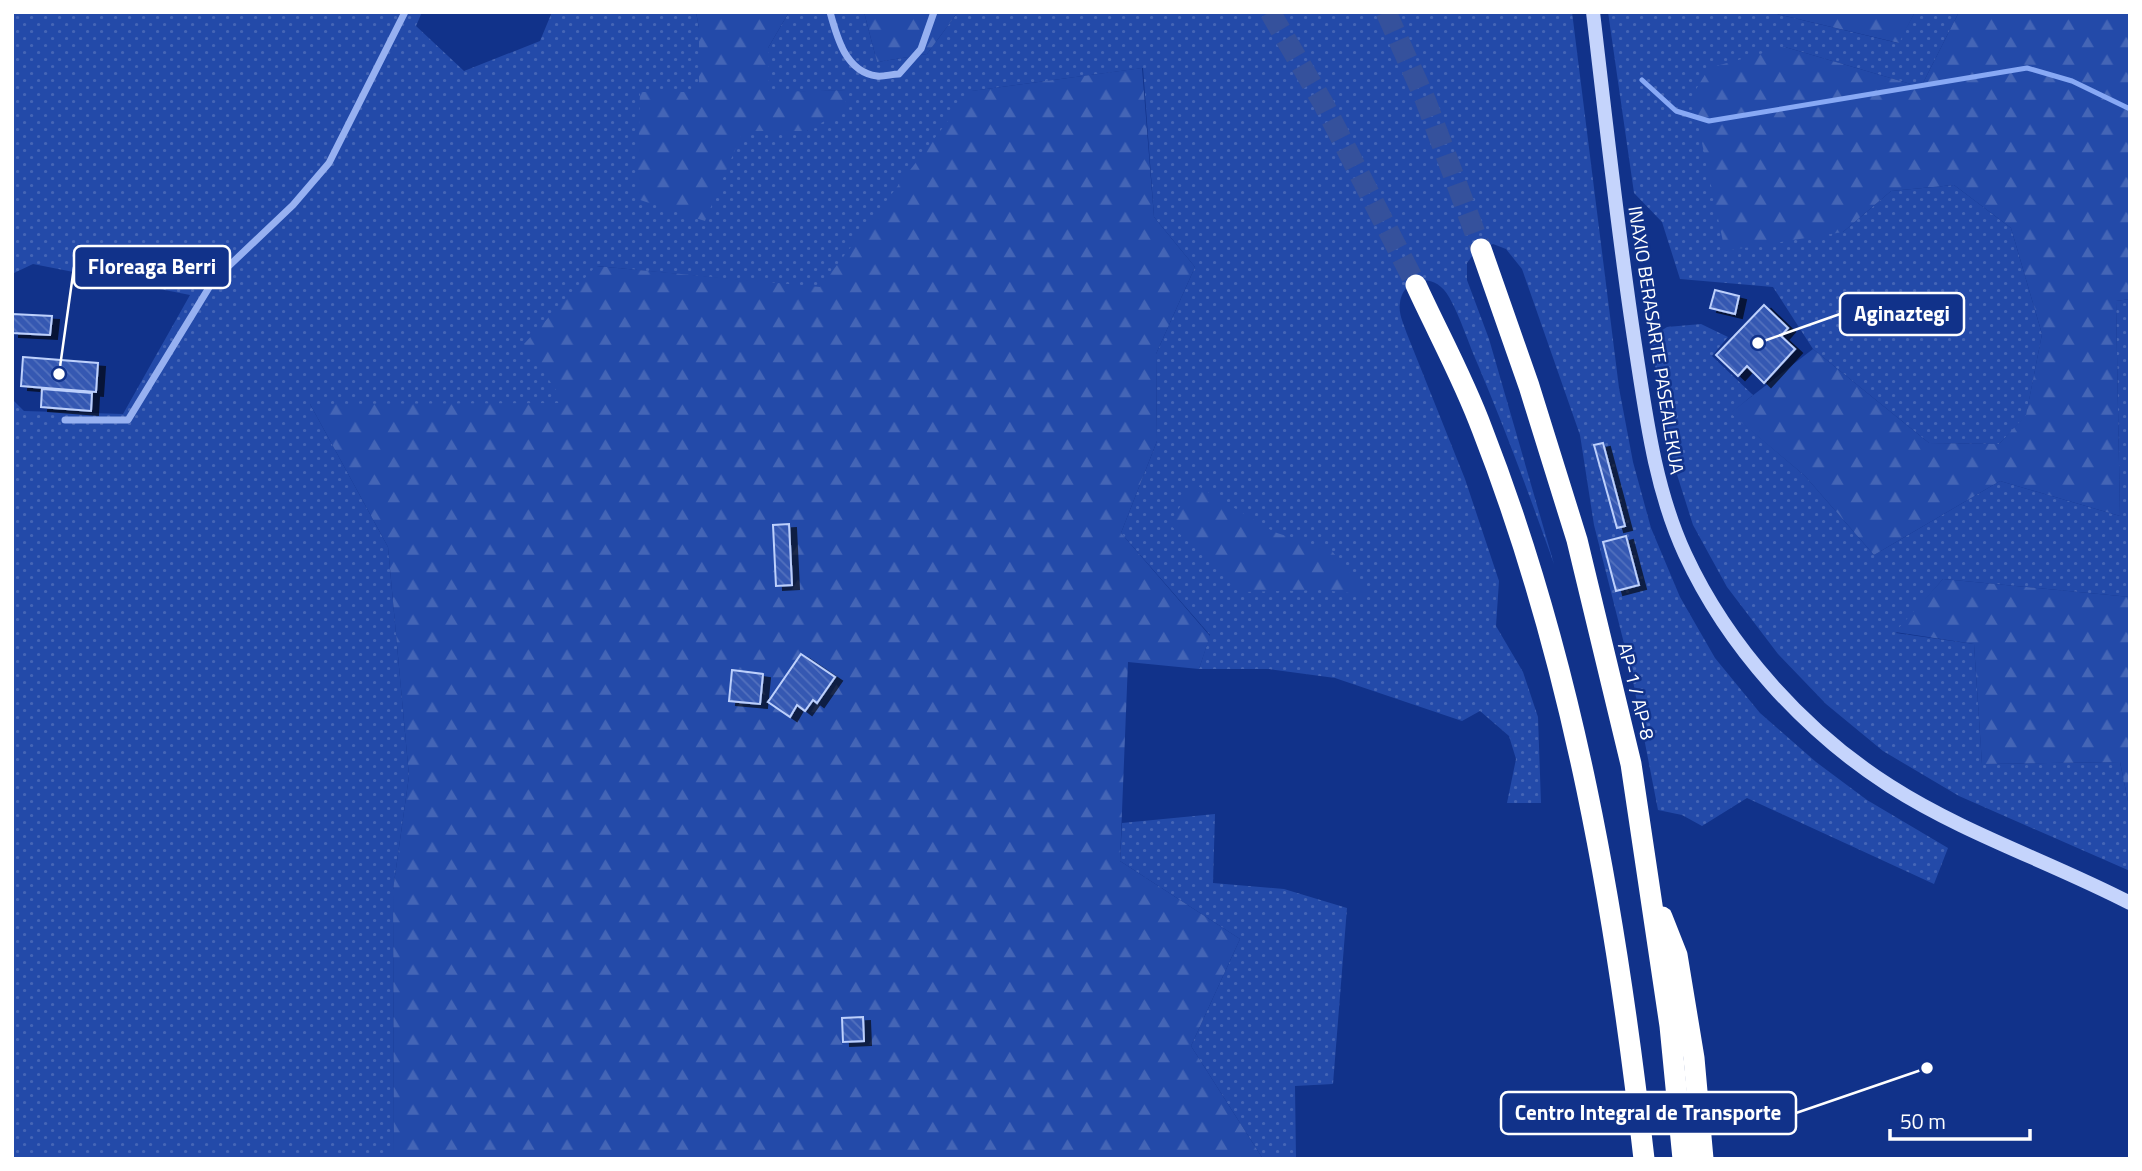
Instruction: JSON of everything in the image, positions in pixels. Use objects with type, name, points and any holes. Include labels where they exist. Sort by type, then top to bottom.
[{"type":"highway","name":"AP-1 / AP-8","points":[[1481,249],[1529,386],[1577,540],[1631,764],[1670,1026],[1683,1159]]},
{"type":"highway","points":[[1416,285],[1482,426],[1548,624],[1579,745],[1630,1032],[1644,1159]]},
{"type":"highway","points":[[1649,883],[1677,955],[1694,1058],[1703,1159]]},
{"type":"main road","name":"INAXIO BERASARTE PASEALEKUA","points":[[1593,12],[1623,261],[1654,457],[1667,508],[1685,554],[1706,594],[1758,667],[1789,702],[1848,756],[1891,786],[1964,827],[2130,902]]},
{"type":"street","points":[[65,420],[128,420],[213,281],[293,205],[329,163],[405,12]]},
{"type":"street","points":[[830,12],[843,52],[859,70],[877,76],[899,74],[921,49],[934,12]]},
{"type":"green space","points":[[12,12],[422,12],[416,26],[464,71],[540,41],[552,12],[696,12],[699,28],[699,93],[641,92],[743,131],[807,131],[846,90],[768,93],[768,48],[789,12],[864,12],[877,62],[927,54],[958,12],[1572,12],[1619,388],[1633,462],[1651,528],[1680,597],[1715,658],[1760,713],[1816,762],[1867,800],[1948,848],[1934,884],[1747,798],[1702,826],[1682,815],[1658,810],[1631,671],[1594,525],[1580,435],[1522,269],[1506,249],[1493,244],[1476,251],[1467,263],[1467,280],[1489,339],[1554,564],[1498,415],[1449,297],[1436,283],[1420,280],[1407,287],[1402,294],[1400,311],[1465,479],[1499,581],[1496,626],[1523,672],[1538,717],[1541,803],[1507,803],[1516,759],[1509,736],[1480,711],[1462,721],[1335,678],[1269,669],[1199,669],[1210,635],[1121,533],[1157,441],[1156,354],[1195,267],[1154,217],[1143,68],[972,91],[820,288],[597,266],[566,404],[310,404],[388,547],[409,776],[393,890],[394,1159],[12,1159],[12,399],[24,411],[123,414],[190,295],[33,264],[12,274]]},
{"type":"green space","points":[[696,12],[789,12],[768,48],[768,92],[847,90],[844,110],[807,131],[743,131],[705,221],[637,199],[640,92],[699,92],[699,28]]},
{"type":"green space","points":[[864,12],[958,12],[927,54],[877,62]]},
{"type":"green space","points":[[1608,12],[1769,12],[1898,43],[1915,12],[1959,12],[1921,87],[1785,47],[1843,232],[1891,191],[1954,185],[2011,228],[2042,334],[2026,416],[1999,444],[1929,443],[1813,349],[1773,287],[1680,279],[1662,222],[1634,193]]},
{"type":"green space","points":[[1769,12],[1915,12],[1899,43]]},
{"type":"green space","points":[[1959,12],[2130,12],[2130,299],[2116,301],[2120,516],[2000,481],[1874,555],[1805,476],[1730,413],[1813,349],[1929,443],[1999,444],[2026,415],[2042,334],[2011,228],[1954,185],[1891,191],[1843,232],[1725,251],[1692,96],[1709,68],[1785,47],[1921,87]]},
{"type":"green space","points":[[1142,68],[1154,217],[1195,267],[1156,354],[1157,441],[1121,533],[1210,636],[1199,669],[1128,662],[1120,861],[1240,939],[1191,1046],[1263,1159],[394,1159],[393,890],[409,776],[388,547],[310,404],[565,403],[524,344],[596,266],[820,287],[971,91]]},
{"type":"green space","points":[[2130,299],[2130,597],[1943,579],[1896,633],[1974,644],[1982,764],[2120,762],[2130,811],[2130,871],[1959,796],[1883,751],[1826,704],[1778,654],[1727,587],[1693,525],[1673,462],[1650,338],[1667,327],[1701,324],[1728,337],[1712,356],[1753,395],[1731,413],[1805,476],[1874,555],[2000,481],[2120,516],[2116,301]]},
{"type":"green space","points":[[1193,483],[1274,532],[1332,551],[1368,595],[1322,590],[1243,592],[1170,525]]},
{"type":"green space","points":[[1943,579],[2130,597],[2130,811],[2120,762],[1982,764],[1974,644],[1895,632]]},
{"type":"green space","points":[[1215,814],[1213,883],[1284,889],[1347,908],[1333,1084],[1295,1086],[1296,1159],[1263,1159],[1191,1046],[1240,939],[1120,861],[1122,823]]},
{"type":"building","points":[[1715,290],[1739,296],[1735,314],[1710,308]]},
{"type":"building","points":[[1764,305],[1788,328],[1781,336],[1795,349],[1764,383],[1747,366],[1738,376],[1716,355]]},
{"type":"building","points":[[12,314],[52,316],[50,335],[12,333]]},
{"type":"building","points":[[23,357],[98,363],[96,392],[21,386]]},
{"type":"building","points":[[42,389],[92,393],[91,411],[41,407]]},
{"type":"building","points":[[1603,443],[1625,526],[1617,528],[1594,445]]},
{"type":"building","points":[[789,524],[792,585],[776,586],[773,525]]},
{"type":"building","points":[[1626,536],[1639,585],[1616,591],[1603,542]]},
{"type":"building","points":[[801,654],[835,677],[817,703],[813,700],[805,711],[797,705],[790,717],[768,702]]},
{"type":"building","points":[[732,670],[763,674],[760,704],[729,701]]},
{"type":"building","points":[[863,1017],[864,1041],[843,1042],[842,1018]]},
{"type":"waterway","points":[[1642,80],[1676,111],[1709,121],[2027,68],[2072,81],[2130,109]]},
{"type":"tunnel","points":[[1270,12],[1323,103],[1416,285]]},
{"type":"tunnel","points":[[1386,12],[1425,99],[1481,249]]},
{"type":"place","name":"Aginaztegi","points":[[1758,343]]},
{"type":"place","name":"Floreaga Berri","points":[[59,374]]},
{"type":"place","name":"Centro Integral de Transporte","points":[[1927,1068]]}]
